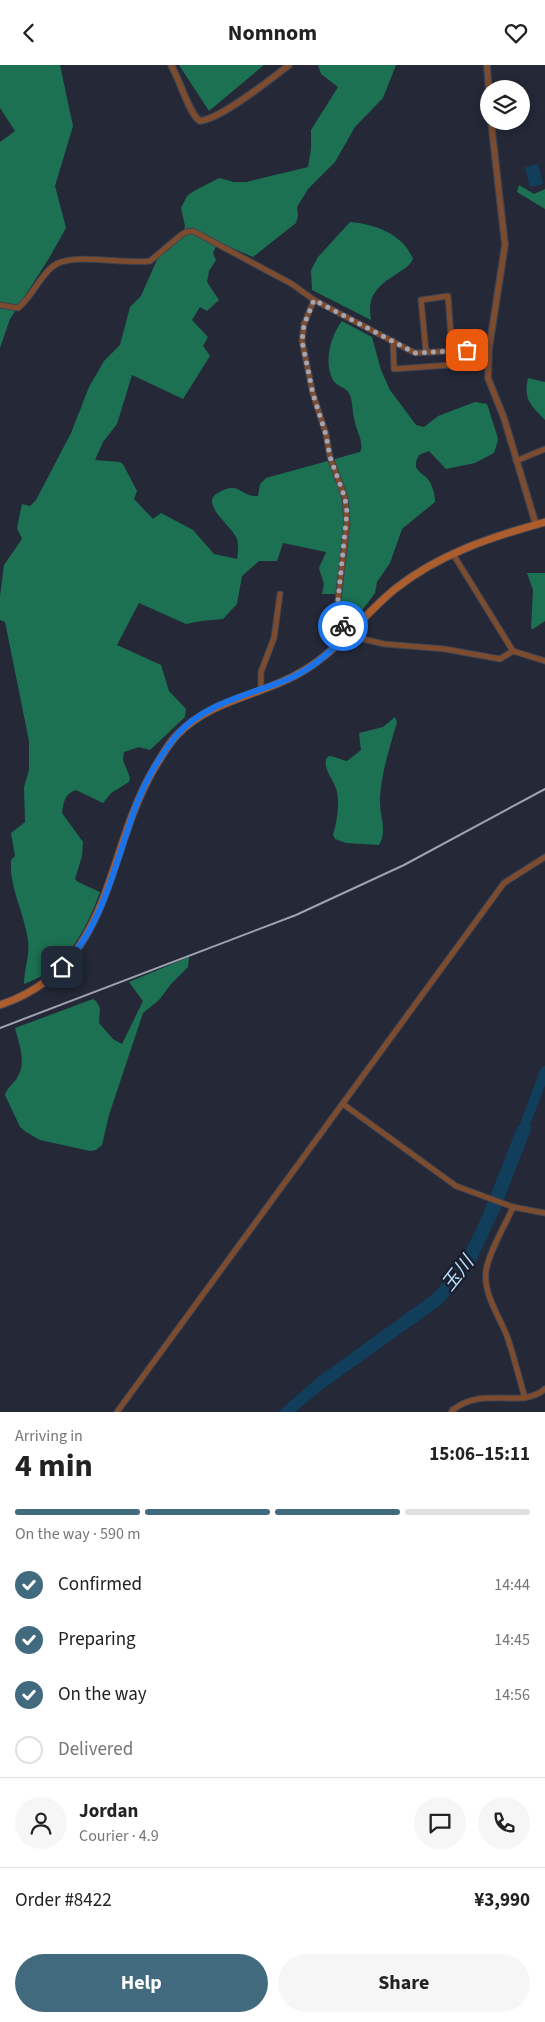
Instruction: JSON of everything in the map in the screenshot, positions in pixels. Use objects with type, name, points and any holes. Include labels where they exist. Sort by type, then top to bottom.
[{"type":"main road","points":[[0,1005],[30,992],[50,980],[74,955],[96,919],[138,801],[151,774],[177,735],[194,720],[211,710],[301,673],[332,651],[346,635],[394,590],[438,560],[481,541],[545,522]]},
{"type":"street","points":[[171,65],[182,84],[191,111],[200,121],[210,119],[237,103],[289,65]]},
{"type":"street","points":[[486,65],[488,80]]},
{"type":"street","points":[[492,130],[504,245],[489,349],[488,378],[504,417],[536,525]]},
{"type":"street","points":[[0,305],[18,308],[26,302],[44,275],[56,263],[63,260],[150,261],[186,231],[193,231],[292,284],[314,300],[415,353],[489,349]]},
{"type":"street","points":[[426,351],[421,300],[448,296],[452,350]]},
{"type":"street","points":[[314,300],[304,325],[302,341],[313,394],[326,435],[330,457],[345,498],[346,524],[338,600],[339,614],[346,635],[384,644],[445,649],[500,659],[513,651]]},
{"type":"street","points":[[392,341],[394,369],[464,364],[467,350]]},
{"type":"street","points":[[516,461],[545,449]]},
{"type":"street","points":[[453,554],[513,651],[545,661]]},
{"type":"street","points":[[261,689],[261,672],[274,638],[280,594]]},
{"type":"street","points":[[118,1412],[504,883],[544,859]]},
{"type":"street","points":[[343,1104],[456,1187],[513,1207],[545,1213]]},
{"type":"street","points":[[513,1207],[491,1255],[486,1268],[485,1278],[487,1288],[507,1337],[525,1398]]},
{"type":"street","points":[[452,1411],[462,1402],[469,1400],[493,1397],[525,1398],[541,1393],[545,1389]]},
{"type":"green space","points":[[0,65],[60,65],[73,126],[55,186],[66,228],[10,319],[0,348],[0,142],[15,131],[0,108]]},
{"type":"green space","points":[[179,65],[264,65],[209,111]]},
{"type":"green space","points":[[318,65],[396,65],[383,98],[355,127],[335,162],[308,189],[297,207],[298,216],[296,223],[253,257],[223,244],[216,246],[213,253],[216,260],[209,271],[207,282],[219,300],[207,311],[200,307],[192,320],[208,337],[203,346],[210,356],[183,399],[132,375],[117,424],[103,442],[95,460],[120,462],[123,464],[137,491],[134,499],[153,519],[161,513],[193,530],[214,554],[237,559],[237,539],[214,509],[213,497],[225,489],[233,488],[258,496],[260,484],[266,478],[360,452],[361,441],[354,419],[350,395],[347,390],[333,380],[329,366],[332,341],[342,321],[372,337],[381,370],[390,390],[416,425],[424,427],[438,416],[475,402],[487,404],[498,440],[494,453],[475,463],[446,469],[429,451],[419,455],[416,468],[430,482],[435,502],[402,529],[390,563],[377,582],[375,593],[358,616],[351,619],[348,618],[341,607],[341,594],[322,594],[324,584],[319,568],[326,552],[283,543],[277,561],[259,561],[242,576],[237,604],[223,619],[186,624],[139,603],[117,645],[161,665],[169,691],[186,709],[185,717],[150,750],[139,747],[124,752],[123,760],[130,778],[129,782],[111,793],[103,803],[76,790],[67,796],[62,813],[83,842],[82,856],[75,879],[100,892],[81,935],[72,947],[51,969],[38,978],[24,984],[28,941],[12,881],[11,860],[15,856],[11,833],[25,822],[24,787],[29,770],[29,741],[5,622],[0,620],[0,596],[4,565],[22,539],[17,528],[22,504],[30,506],[36,500],[71,433],[89,387],[104,361],[120,345],[130,307],[141,296],[160,253],[184,230],[185,226],[181,208],[187,196],[219,178],[234,182],[246,182],[308,167],[311,149],[311,130],[338,87],[321,74]]},
{"type":"green space","points":[[519,185],[534,194],[545,189],[545,209],[517,192]]},
{"type":"green space","points":[[350,222],[369,225],[387,232],[402,243],[413,259],[374,293],[370,305],[371,320],[312,290],[311,270],[318,257]]},
{"type":"green space","points":[[528,378],[545,382],[545,420],[529,402],[527,397]]},
{"type":"green space","points":[[527,573],[545,573],[545,621],[533,629],[531,628],[533,590]]},
{"type":"green space","points":[[395,717],[397,722],[386,760],[381,789],[382,840],[379,845],[346,843],[335,839],[333,835],[337,817],[338,797],[327,770],[326,759],[331,756],[347,761],[361,750],[359,733],[383,727]]},
{"type":"green space","points":[[189,957],[188,967],[171,984],[159,1000],[143,1013],[109,1115],[102,1145],[96,1150],[90,1151],[40,1140],[20,1127],[5,1095],[20,1072],[22,1060],[15,1028],[93,999],[100,1008],[99,1023],[113,1039],[122,1044],[143,1001],[129,982]]},
{"type":"water","points":[[538,164],[543,184],[530,187],[525,167]]},
{"type":"water","points":[[518,1125],[532,1127],[500,1210],[474,1266],[442,1304],[323,1389],[295,1412],[278,1412],[318,1377],[433,1294],[459,1265],[483,1214]]},
{"type":"waterway","name":"玉川","points":[[520,1138],[545,1071]]},
{"type":"railway","points":[[0,1028],[296,915],[404,865],[545,789]]},
{"type":"way so far","points":[[343,626],[339,614],[338,600],[347,512],[345,498],[330,457],[326,435],[313,394],[302,341],[304,325],[314,300],[415,353],[467,350]]},
{"type":"route","points":[[62,967],[74,955],[96,919],[138,801],[151,774],[177,735],[194,720],[211,710],[286,680],[312,666],[332,651],[346,635],[343,626]]}]
